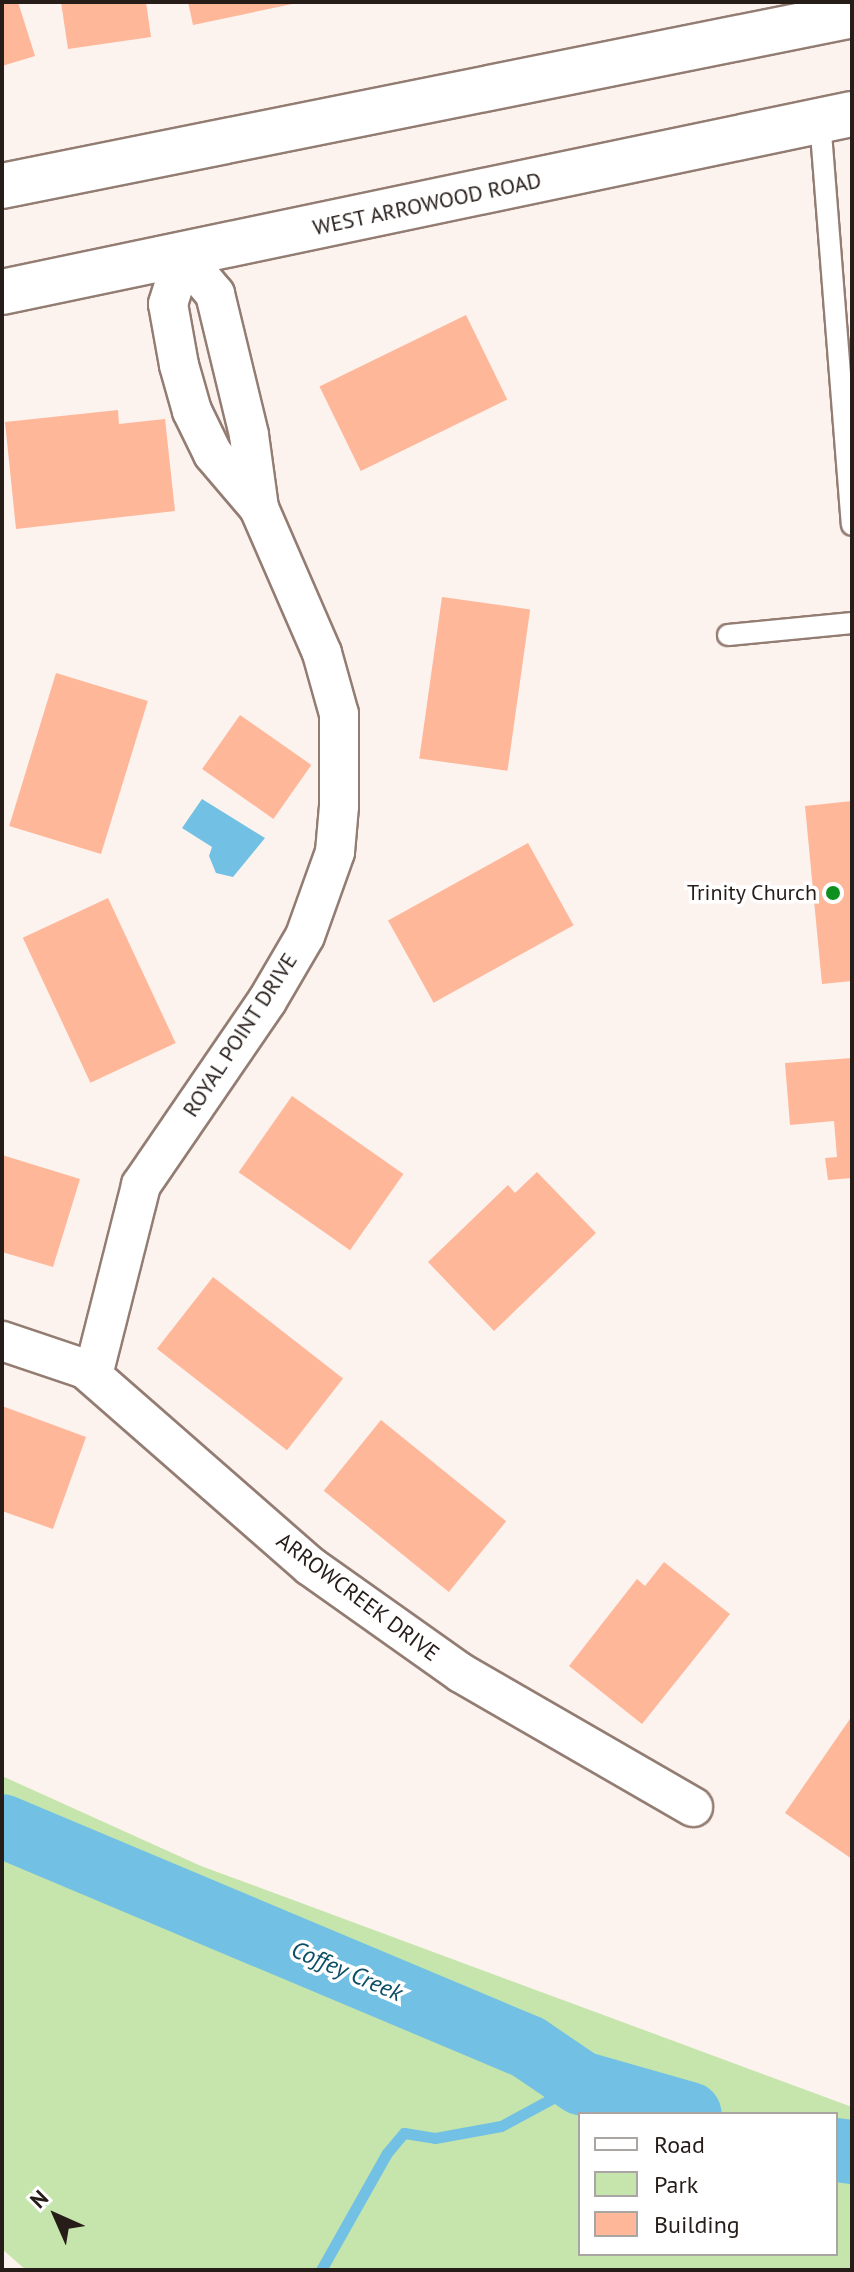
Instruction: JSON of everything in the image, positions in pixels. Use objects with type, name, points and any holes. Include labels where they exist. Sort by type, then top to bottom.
[{"type":"main road","points":[[2,186],[852,15]]},
{"type":"main road","name":"WEST ARROWOOD ROAD","points":[[2,292],[836,117]]},
{"type":"street","name":"ROYAL POINT DRIVE","points":[[183,256],[168,304],[192,411],[213,454],[259,508]]},
{"type":"street","name":"ROYAL POINT DRIVE","points":[[93,1375],[141,1185],[275,988],[305,936],[335,852],[339,714],[312,627],[259,508],[249,435],[215,294],[183,256]]},
{"type":"street","name":"ARROWCREEK DRIVE","points":[[2,1341],[93,1375],[335,1584],[461,1673],[693,1807]]},
{"type":"lane","points":[[836,117],[852,525]]},
{"type":"lane","points":[[728,635],[852,623]]},
{"type":"green space","points":[[2,1776],[201,1866],[852,2107],[852,2270],[26,2270],[2,2249]]},
{"type":"water","points":[[202,799],[265,838],[233,877],[216,873],[209,856],[212,847],[182,828]]},
{"type":"building","points":[[18,2],[35,56],[2,66],[2,4]]},
{"type":"building","points":[[61,2],[146,2],[151,37],[68,49]]},
{"type":"building","points":[[188,2],[297,2],[297,3],[193,25]]},
{"type":"building","points":[[466,315],[507,399],[361,471],[319,386]]},
{"type":"building","points":[[118,410],[119,424],[165,419],[175,511],[16,529],[5,422]]},
{"type":"building","points":[[442,597],[530,609],[507,771],[419,758]]},
{"type":"building","points":[[56,673],[148,701],[101,854],[9,826]]},
{"type":"building","points":[[240,715],[311,765],[273,819],[202,769]]},
{"type":"building","name":"Trinity Church","points":[[852,801],[852,981],[822,984],[805,806]]},
{"type":"building","points":[[528,843],[574,925],[434,1003],[388,921]]},
{"type":"building","points":[[108,898],[176,1043],[90,1083],[23,938]]},
{"type":"building","points":[[852,1058],[852,1178],[828,1180],[825,1158],[837,1157],[834,1121],[790,1125],[785,1063]]},
{"type":"building","points":[[292,1096],[403,1174],[350,1250],[239,1172]]},
{"type":"building","points":[[2,1155],[80,1179],[53,1267],[2,1252]]},
{"type":"building","points":[[537,1172],[596,1233],[494,1331],[428,1262],[508,1185],[515,1193]]},
{"type":"building","points":[[213,1277],[343,1379],[287,1450],[157,1349]]},
{"type":"building","points":[[2,1406],[86,1437],[53,1529],[2,1511]]},
{"type":"building","points":[[381,1420],[506,1521],[449,1592],[324,1491]]},
{"type":"building","points":[[664,1562],[730,1614],[642,1724],[569,1666],[637,1579],[645,1586]]},
{"type":"building","points":[[852,1716],[852,1859],[785,1813]]},
{"type":"waterway","name":"Coffey Creek","points":[[2,1826],[528,2047],[581,2083],[683,2112]]},
{"type":"waterway","points":[[321,2270],[387,2153],[404,2133],[435,2138],[501,2126],[581,2083]]},
{"type":"waterway","name":"Coffey Creek","points":[[838,2150],[852,2152]]},
{"type":"place","name":"Trinity Church","points":[[833,893]]}]
